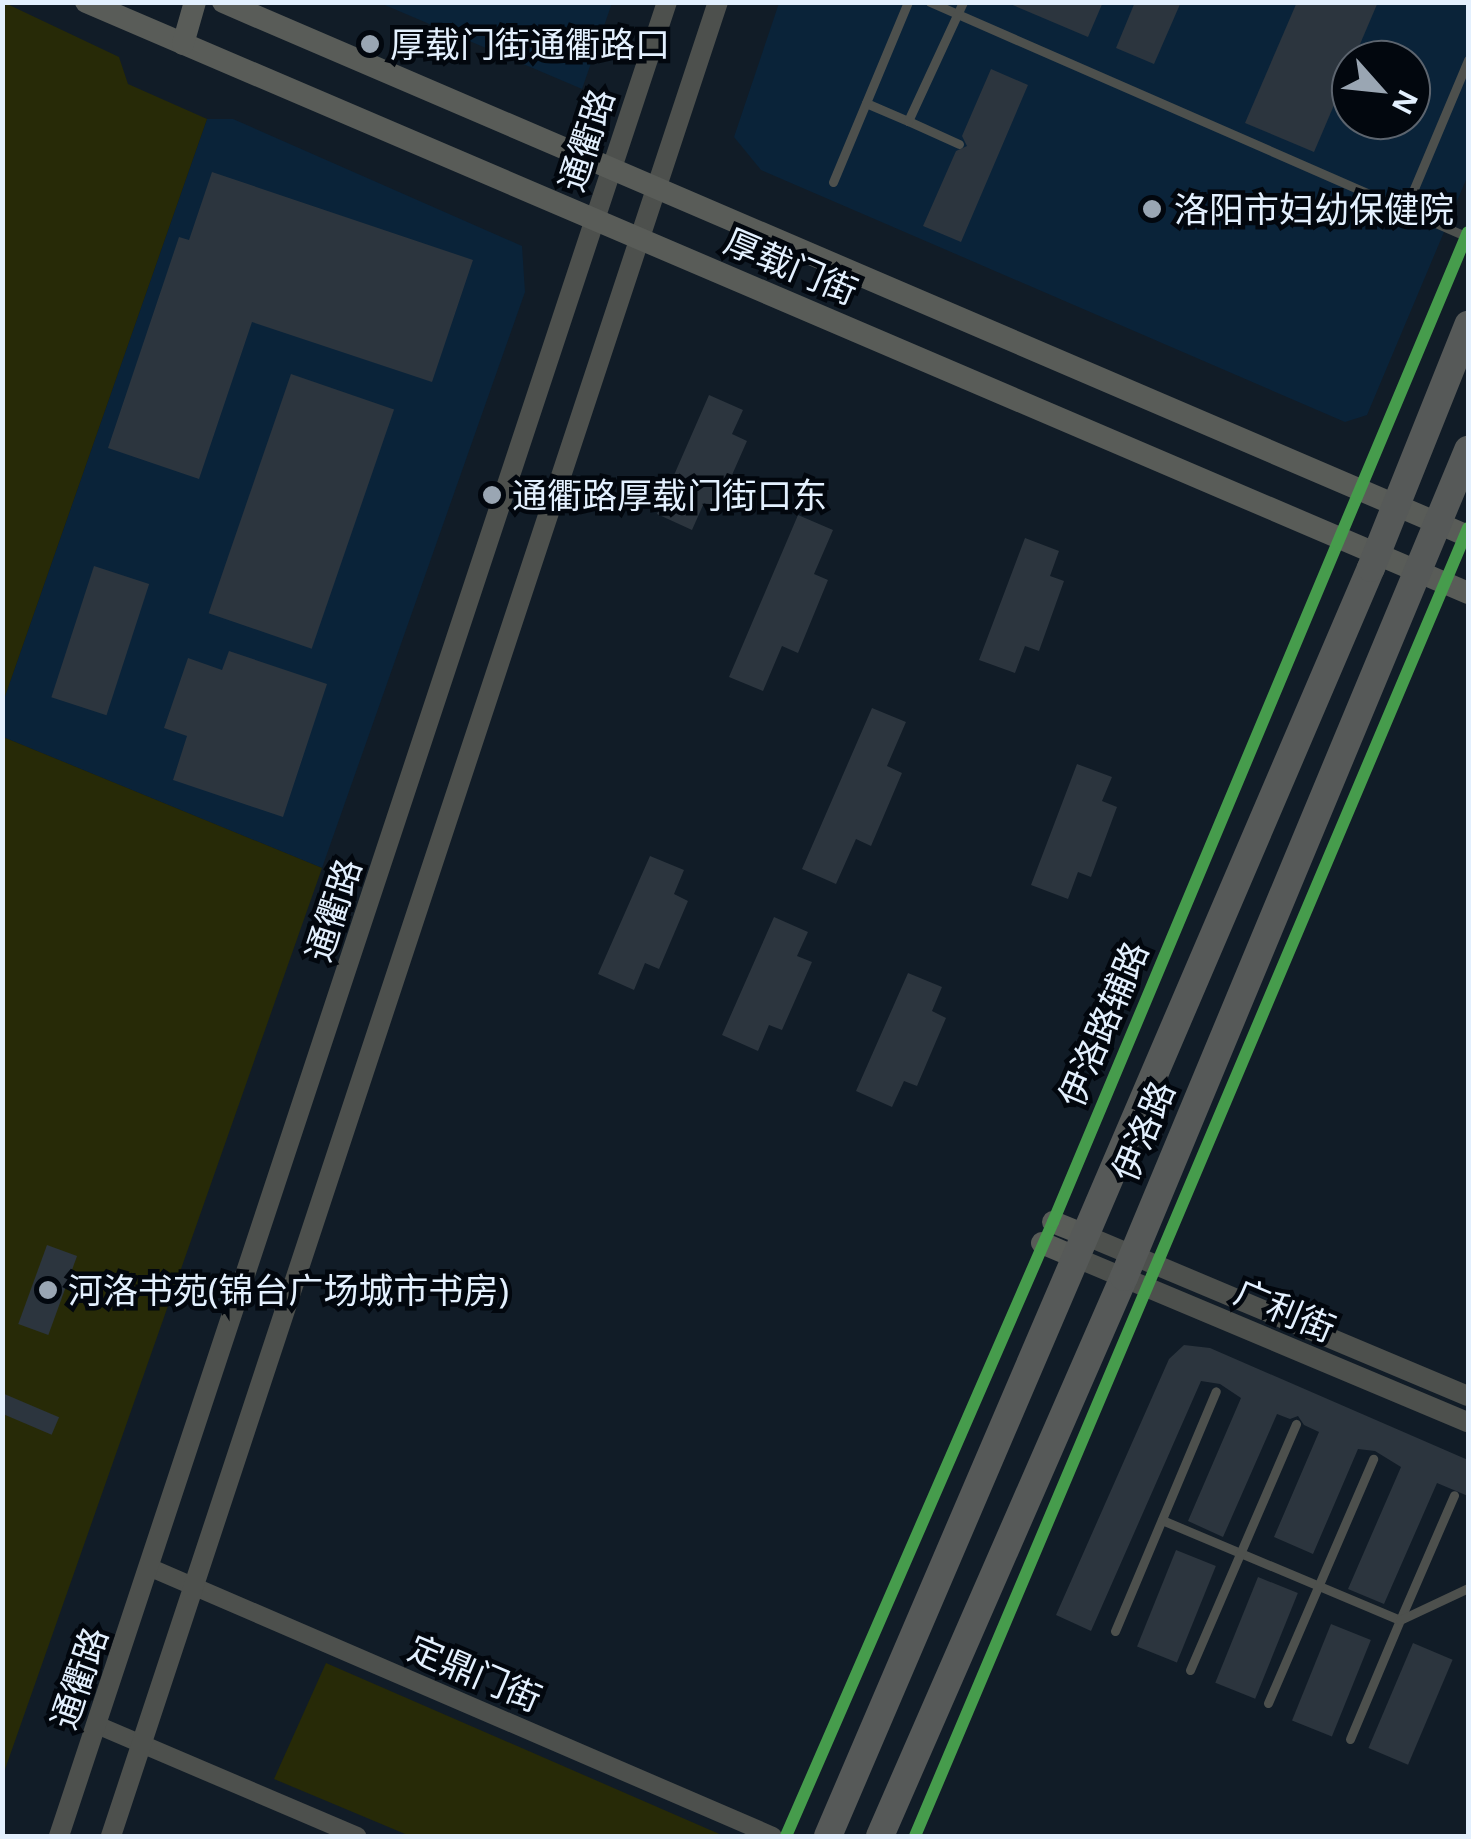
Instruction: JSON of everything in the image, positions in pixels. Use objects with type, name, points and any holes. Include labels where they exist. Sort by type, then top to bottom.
[{"type":"main road","name":"厚载门街","points":[[86,2],[1468,593]]},
{"type":"main road","points":[[183,44],[194,2]]},
{"type":"main road","name":"厚载门街","points":[[223,2],[1468,536]]},
{"type":"main road","name":"伊洛路","points":[[828,1836],[1377,554],[1468,325]]},
{"type":"main road","name":"伊洛路","points":[[880,1836],[1128,1265],[1468,450]]},
{"type":"main road","points":[[1048,1233],[1082,1247]]},
{"type":"street","name":"通衢路","points":[[58,1836],[151,1568],[663,2]]},
{"type":"street","points":[[111,1836],[718,2]]},
{"type":"street","name":"广利街","points":[[1082,1247],[1468,1396]]},
{"type":"street","name":"广利街","points":[[1128,1265],[1468,1422]]},
{"type":"street","name":"定鼎门街","points":[[151,1568],[773,1836]]},
{"type":"street","points":[[97,1725],[358,1836]]},
{"type":"lane","points":[[833,182],[908,2]]},
{"type":"lane","points":[[930,2],[1468,237]]},
{"type":"lane","points":[[908,121],[963,2]]},
{"type":"lane","points":[[1405,210],[1468,60]]},
{"type":"lane","points":[[866,103],[959,144]]},
{"type":"lane","points":[[1115,1631],[1216,1391]]},
{"type":"lane","points":[[1190,1670],[1296,1424]]},
{"type":"lane","points":[[1268,1703],[1373,1459]]},
{"type":"lane","points":[[1350,1739],[1454,1494]]},
{"type":"lane","points":[[1162,1520],[1400,1620],[1468,1588]]},
{"type":"shaded area","points":[[612,2],[582,89],[380,3]]},
{"type":"shaded area","name":"洛阳市妇幼保健院","points":[[779,3],[1468,3],[1468,175],[1367,415],[1345,422],[761,170],[734,137]]},
{"type":"shaded area","points":[[207,119],[233,119],[522,246],[525,292],[322,868],[3,737],[3,702]]},
{"type":"green space","points":[[5,3],[119,57],[128,84],[207,119],[3,702]]},
{"type":"green space","points":[[3,737],[322,868],[3,1775]]},
{"type":"green space","points":[[326,1663],[724,1836],[410,1836],[274,1779]]},
{"type":"building","points":[[1008,2],[1103,2],[1088,37],[1008,3]]},
{"type":"building","points":[[1135,2],[1181,2],[1154,64],[1116,48]]},
{"type":"building","points":[[1297,2],[1378,2],[1362,40],[1331,40],[1331,112],[1314,152],[1245,123]]},
{"type":"building","points":[[991,69],[1028,85],[961,242],[923,226],[956,151],[967,146],[962,136]]},
{"type":"building","points":[[212,172],[473,260],[432,382],[252,322],[199,479],[108,448],[179,237],[189,240]]},
{"type":"building","points":[[291,374],[394,409],[312,649],[209,613]]},
{"type":"building","points":[[709,395],[743,410],[732,434],[747,441],[717,509],[704,503],[692,530],[657,514]]},
{"type":"building","points":[[798,515],[833,530],[814,574],[828,580],[798,653],[782,646],[763,691],[729,677]]},
{"type":"building","points":[[1025,538],[1059,551],[1050,576],[1064,581],[1039,651],[1025,646],[1015,673],[979,660]]},
{"type":"building","points":[[94,566],[149,584],[107,715],[51,697]]},
{"type":"building","points":[[229,651],[327,684],[283,817],[173,780],[187,736],[164,728],[188,658],[222,670]]},
{"type":"building","points":[[872,708],[906,722],[887,766],[902,773],[871,846],[856,839],[836,884],[802,869]]},
{"type":"building","points":[[1077,764],[1112,777],[1102,801],[1117,807],[1091,877],[1078,872],[1068,899],[1031,885]]},
{"type":"building","points":[[650,856],[684,870],[674,894],[688,901],[659,969],[645,963],[634,990],[598,974]]},
{"type":"building","points":[[774,917],[808,932],[797,956],[812,962],[782,1030],[769,1025],[758,1051],[722,1035]]},
{"type":"building","points":[[908,973],[942,987],[932,1011],[946,1018],[917,1086],[904,1081],[892,1107],[856,1091]]},
{"type":"building","name":"河洛书苑(锦台广场城市书房)","points":[[47,1245],[77,1256],[48,1335],[18,1324]]},
{"type":"building","points":[[1184,1345],[1210,1348],[1468,1460],[1468,1496],[1437,1483],[1384,1604],[1348,1589],[1401,1467],[1375,1451],[1358,1449],[1313,1554],[1274,1537],[1319,1432],[1304,1425],[1298,1416],[1290,1419],[1277,1414],[1223,1537],[1188,1521],[1241,1398],[1220,1384],[1201,1381],[1091,1631],[1056,1615],[1169,1359]]},
{"type":"building","points":[[2,1393],[59,1417],[52,1435],[2,1414]]},
{"type":"building","points":[[1176,1550],[1216,1566],[1177,1663],[1137,1646]]},
{"type":"building","points":[[1258,1577],[1298,1593],[1255,1699],[1215,1683]]},
{"type":"building","points":[[1331,1624],[1371,1640],[1332,1737],[1292,1720]]},
{"type":"building","points":[[1413,1643],[1453,1660],[1408,1765],[1368,1748]]},
{"type":"cycle path","name":"伊洛路辅路","points":[[786,1836],[1053,1222],[1468,232]]},
{"type":"cycle path","points":[[915,1836],[1468,528]]},
{"type":"place","name":"厚载门街通衢路口","points":[[370,44]]},
{"type":"place","name":"洛阳市妇幼保健院","points":[[1152,209]]},
{"type":"place","name":"通衢路厚载门街口东","points":[[492,495]]},
{"type":"place","name":"河洛书苑(锦台广场城市书房)","points":[[48,1290]]}]
